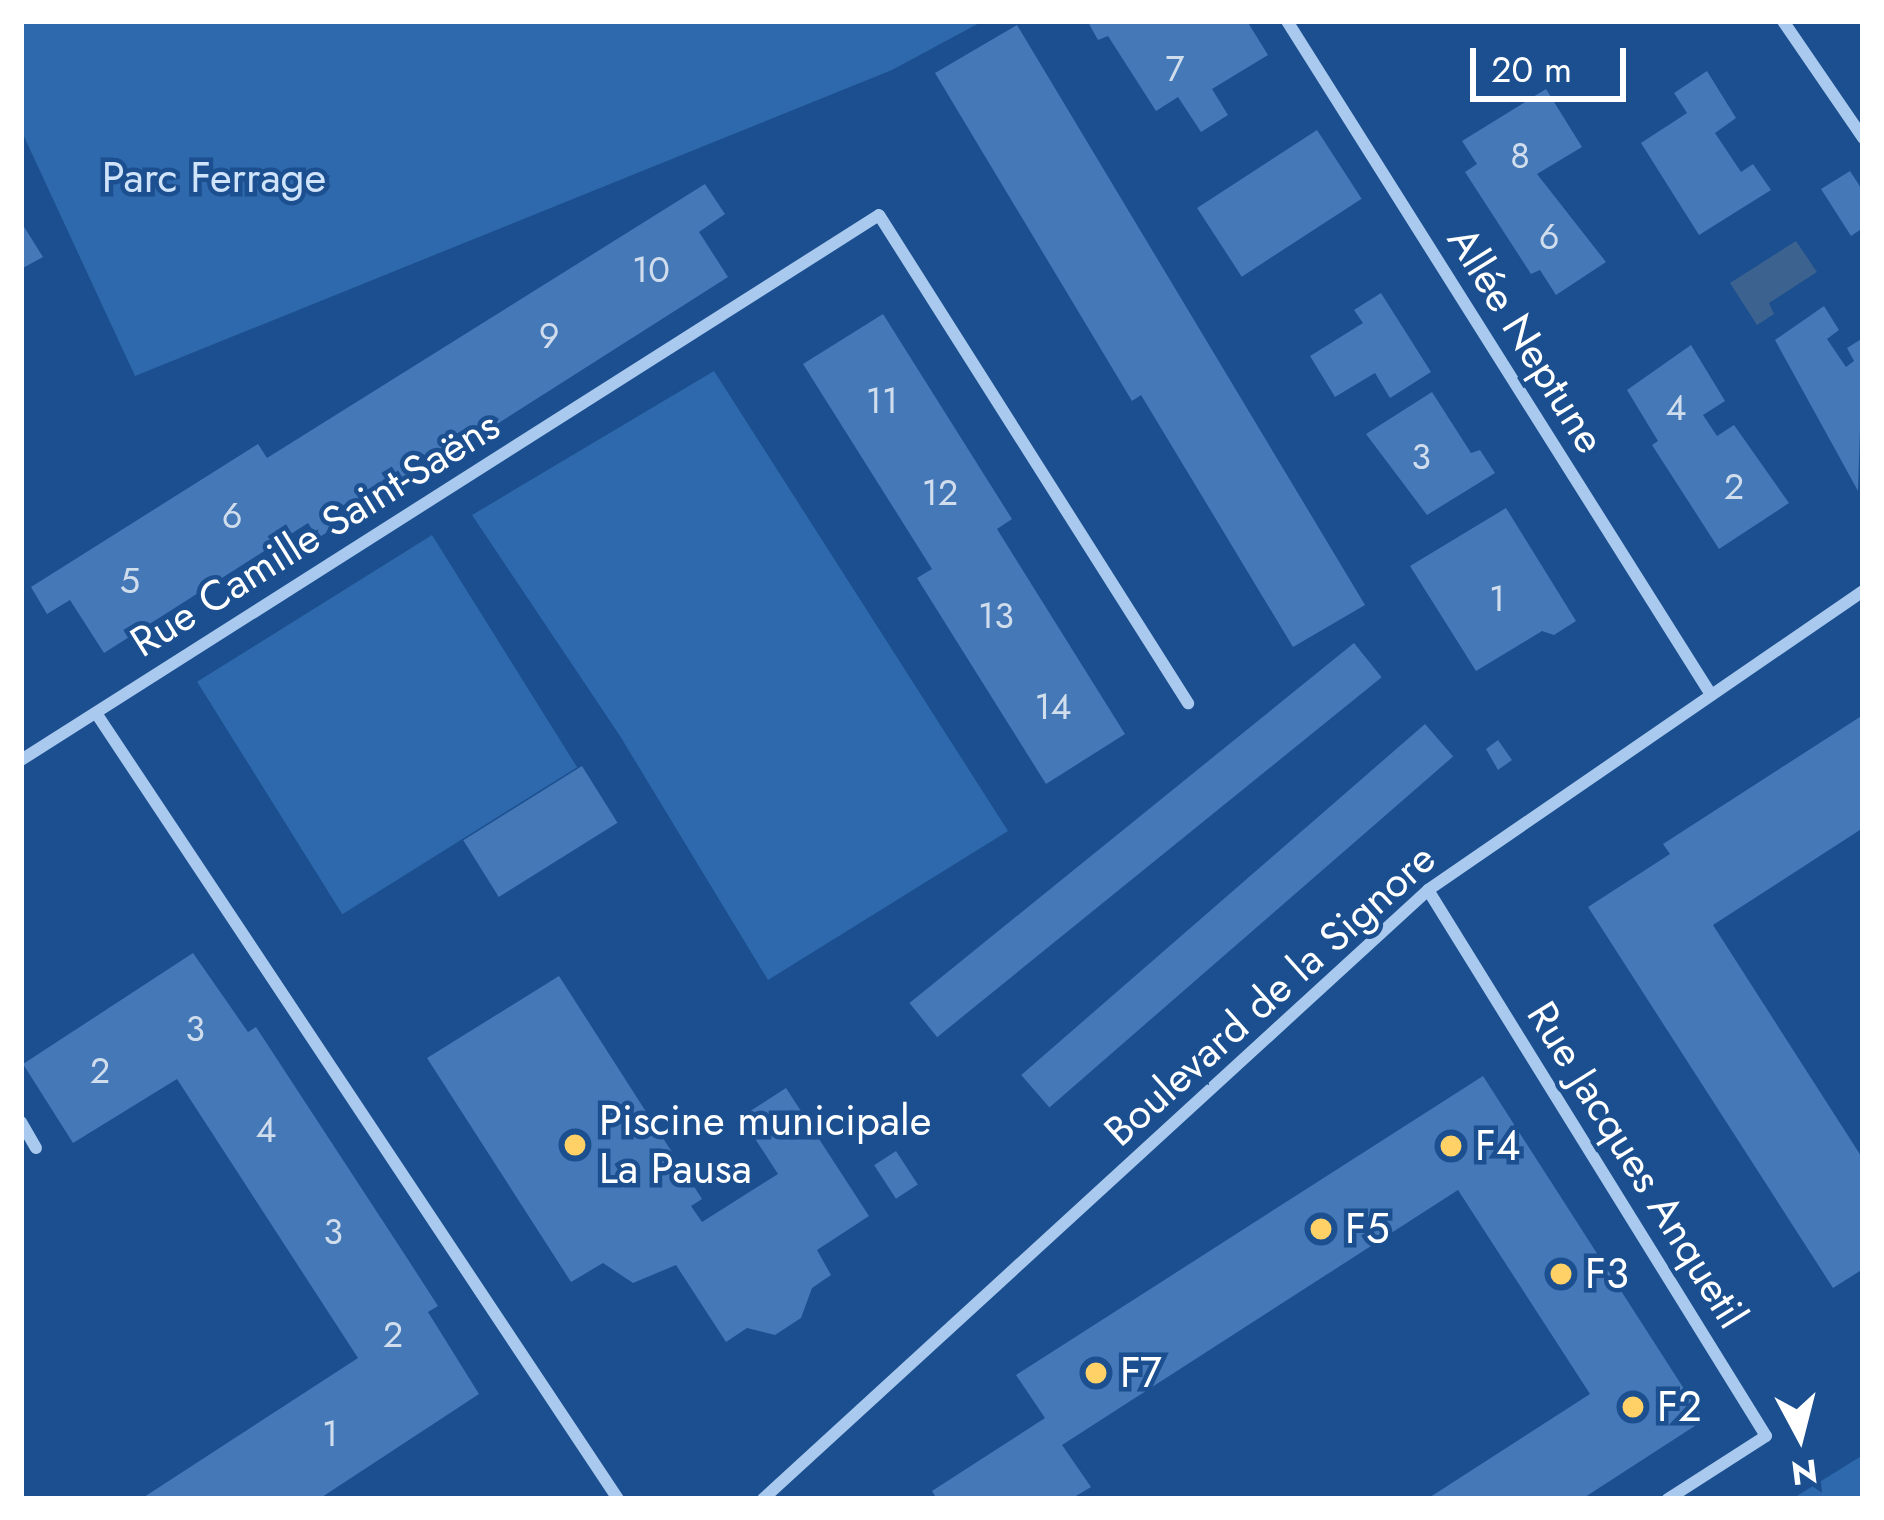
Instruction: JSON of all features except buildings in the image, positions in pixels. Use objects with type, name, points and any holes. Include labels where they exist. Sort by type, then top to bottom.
[{"type":"street","name":"Allée Neptune","points":[[1287,21],[1711,693]]},
{"type":"street","points":[[1784,21],[1863,138]]},
{"type":"street","name":"Rue Camille Saint-Saëns","points":[[96,712],[879,215],[1188,703]]},
{"type":"street","name":"Boulevard de la Signore","points":[[763,1499],[1428,890],[1863,591]]},
{"type":"street","points":[[21,760],[96,712],[618,1499]]},
{"type":"street","name":"Rue Jacques Anquetil","points":[[1428,890],[1766,1436],[1668,1499]]},
{"type":"street","points":[[21,1122],[36,1148]]},
{"type":"green space","name":"Parc Ferrage","points":[[21,21],[983,21],[892,70],[135,376],[21,130]]},
{"type":"green space","points":[[714,371],[1008,831],[768,980],[620,736],[472,515]]},
{"type":"green space","points":[[432,535],[577,767],[342,914],[197,682]]},
{"type":"green space","points":[[1863,1455],[1863,1499],[1792,1499]]},
{"type":"shaded area","points":[[1796,241],[1817,272],[1769,303],[1774,314],[1757,325],[1730,283]]},
{"type":"place","name":"Piscine municipale La Pausa","points":[[575,1145]]},
{"type":"place","name":"F4","points":[[1451,1146]]},
{"type":"place","name":"F5","points":[[1321,1229]]},
{"type":"place","name":"F3","points":[[1561,1274]]},
{"type":"place","name":"F7","points":[[1096,1373]]},
{"type":"place","name":"F2","points":[[1633,1407]]}]
